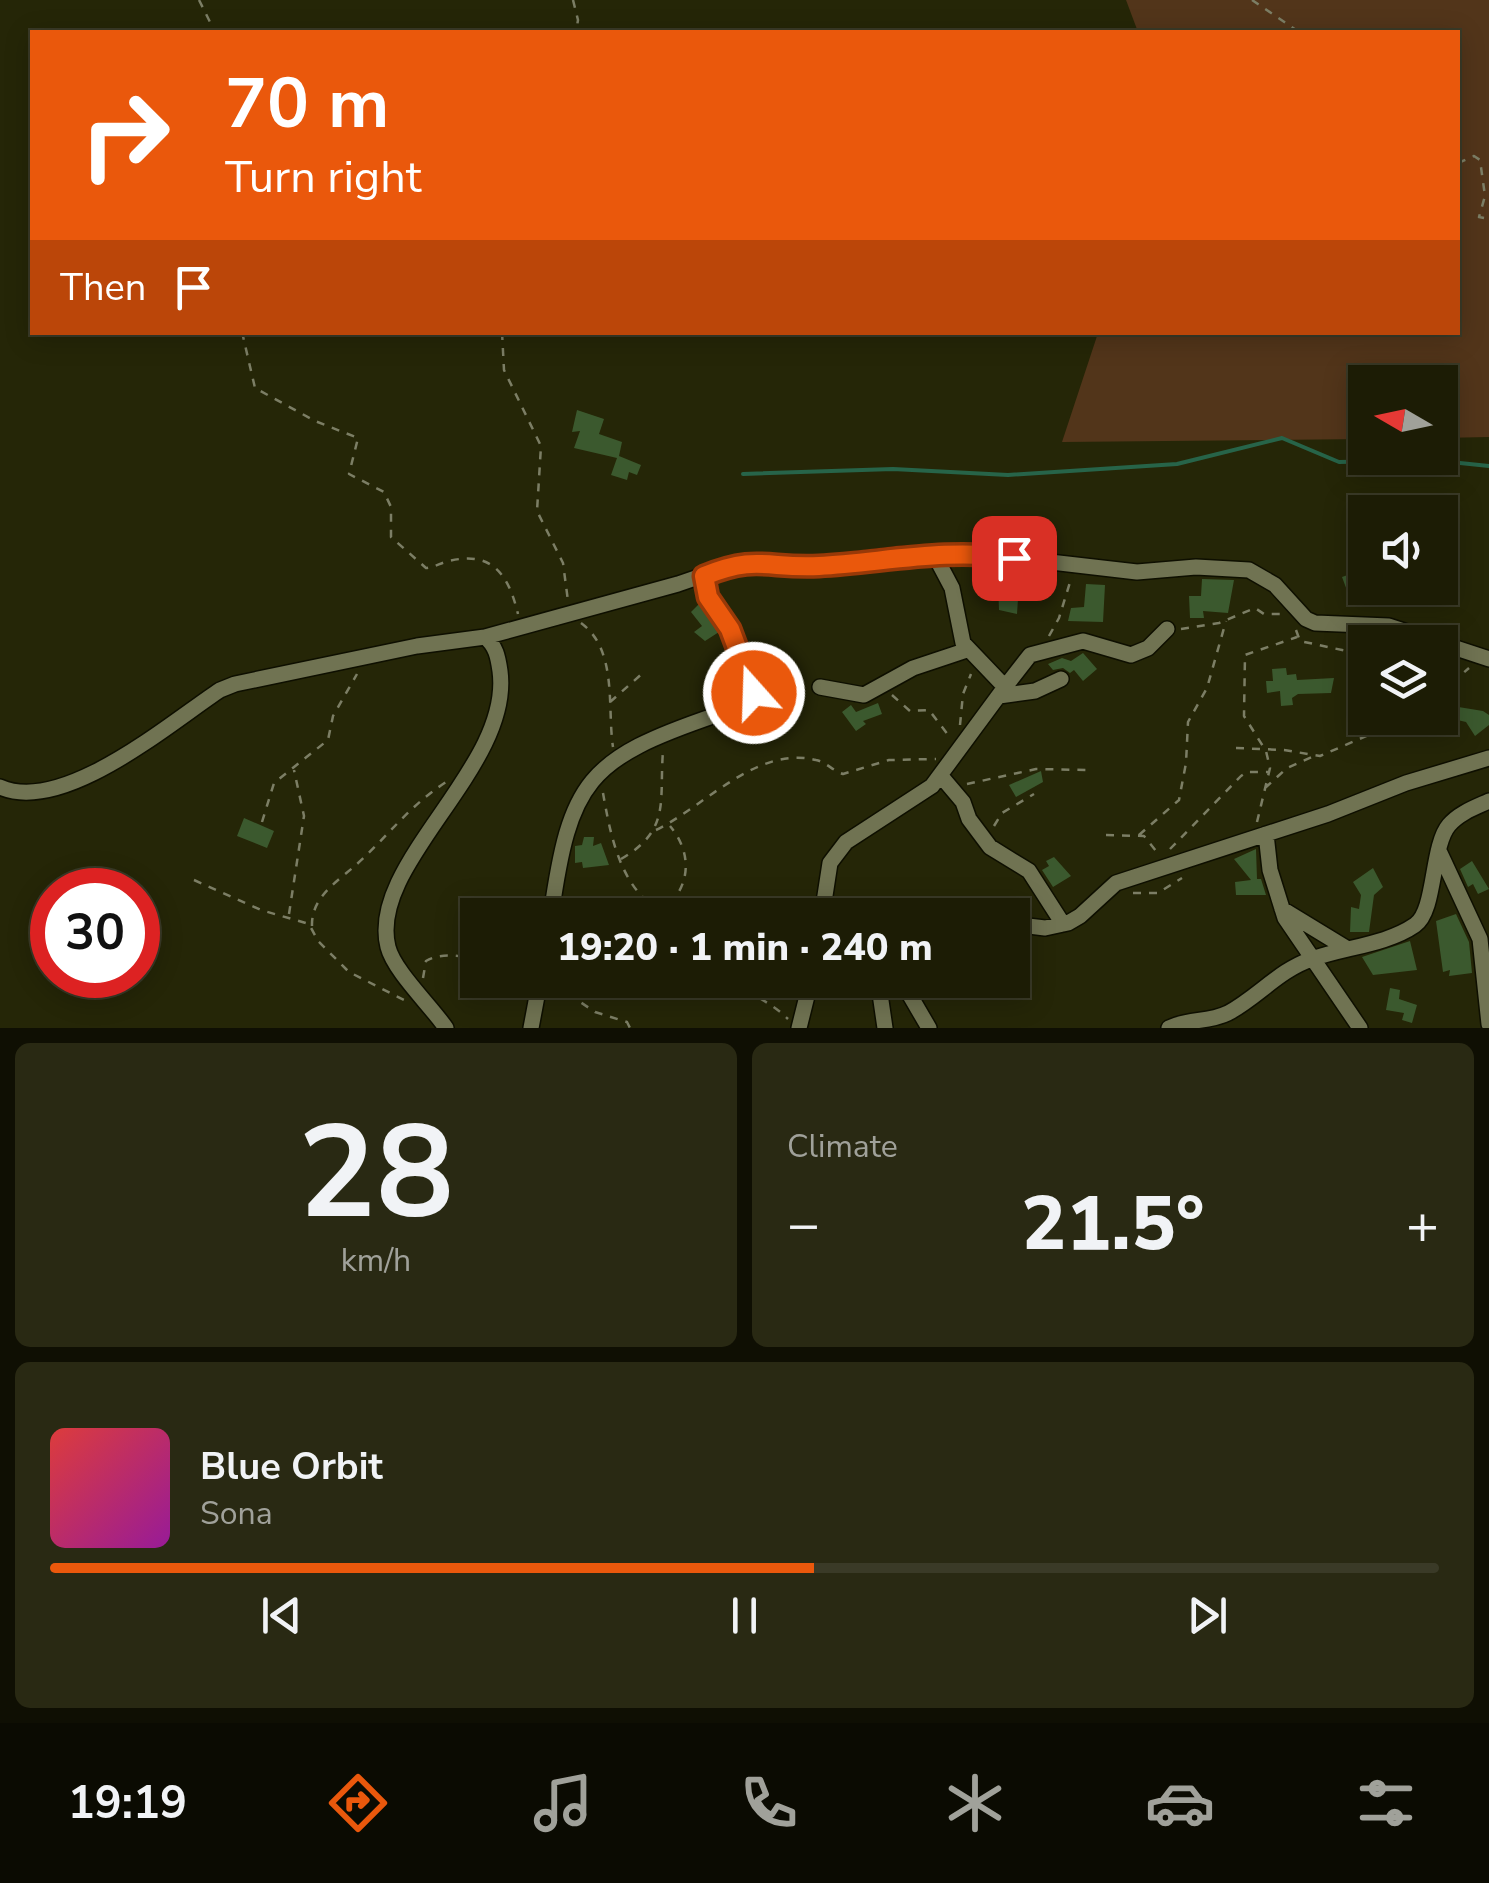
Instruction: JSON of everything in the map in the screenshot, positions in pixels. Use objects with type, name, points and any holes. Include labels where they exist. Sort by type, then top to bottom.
[{"type":"street","points":[[934,554],[952,588],[959,632],[971,655],[998,677],[1002,692]]},
{"type":"street","points":[[0,787],[21,793],[74,781],[113,764],[220,690],[369,656],[485,637],[752,561],[807,566],[934,554],[990,555],[1137,572],[1196,566],[1249,570],[1275,585],[1306,619],[1315,623],[1390,626],[1486,658]]},
{"type":"street","points":[[553,898],[564,832],[580,796],[600,772],[615,758],[664,734],[751,701],[754,693],[730,629],[708,597],[704,576]]},
{"type":"street","points":[[826,898],[835,854],[946,779],[1030,656],[1082,641],[1131,654],[1148,648],[1167,629]]},
{"type":"street","points":[[446,1028],[419,1001],[388,948],[388,923],[403,874],[463,778],[480,758],[494,727],[502,684],[496,650],[485,637]]},
{"type":"street","points":[[820,687],[855,695],[882,687],[913,668],[971,655]]},
{"type":"street","points":[[1002,692],[1035,691],[1061,680]]},
{"type":"street","points":[[1030,926],[1045,928],[1080,916],[1116,882],[1261,836],[1406,782],[1489,758]]},
{"type":"street","points":[[946,779],[990,848],[1029,871],[1064,924]]},
{"type":"street","points":[[1169,1028],[1227,1014],[1289,969],[1402,932],[1424,917],[1431,875],[1449,825],[1489,801]]},
{"type":"street","points":[[1261,836],[1282,909],[1360,1028]]},
{"type":"street","points":[[1440,853],[1480,939],[1489,1024]]},
{"type":"street","points":[[1282,909],[1346,948]]},
{"type":"street","points":[[531,1028],[537,998]]},
{"type":"street","points":[[798,1028],[806,998]]},
{"type":"street","points":[[881,998],[885,1028]]},
{"type":"street","points":[[912,998],[929,1028]]},
{"type":"path","points":[[199,0],[214,30]]},
{"type":"path","points":[[575,0],[576,30]]},
{"type":"path","points":[[1252,0],[1297,30]]},
{"type":"path","points":[[1460,162],[1474,156],[1480,160],[1484,196],[1479,217],[1489,219]]},
{"type":"path","points":[[243,335],[254,388],[315,421],[358,438],[348,474],[384,492],[394,541],[426,568],[466,560],[499,568],[508,580],[521,625]]},
{"type":"path","points":[[502,335],[501,354],[510,388],[541,446],[537,510],[563,563],[569,613],[587,628],[604,660],[615,758]]},
{"type":"path","points":[[1030,656],[1059,618],[1076,564]]},
{"type":"path","points":[[1139,835],[1179,800],[1188,722],[1207,688],[1226,621],[1234,614],[1255,608],[1264,614],[1288,616]]},
{"type":"path","points":[[1292,620],[1297,636],[1312,645],[1348,652]]},
{"type":"path","points":[[1167,629],[1226,621]]},
{"type":"path","points":[[1261,836],[1269,772],[1266,751],[1244,716],[1242,664],[1245,656],[1297,636]]},
{"type":"path","points":[[949,737],[960,724],[971,655]]},
{"type":"path","points":[[262,822],[274,783],[328,740],[332,716],[369,656]]},
{"type":"path","points":[[1458,679],[1486,658]]},
{"type":"path","points":[[609,703],[644,672]]},
{"type":"path","points":[[882,687],[910,711],[929,710],[950,744]]},
{"type":"path","points":[[656,830],[664,734]]},
{"type":"path","points":[[1264,789],[1287,768],[1373,735]]},
{"type":"path","points":[[1236,748],[1284,750],[1312,757]]},
{"type":"path","points":[[620,860],[656,830],[736,776],[793,759],[820,760],[843,774],[905,758],[947,760],[946,779],[1036,769],[1089,770]]},
{"type":"path","points":[[289,916],[304,816],[294,768]]},
{"type":"path","points":[[600,772],[620,860],[645,898]]},
{"type":"path","points":[[1143,874],[1241,776],[1269,772]]},
{"type":"path","points":[[450,779],[406,810],[340,877],[315,907],[312,928],[318,941],[349,972],[419,1001],[424,966],[431,958],[460,956]]},
{"type":"path","points":[[990,848],[992,828],[1002,812],[1034,794]]},
{"type":"path","points":[[669,824],[687,858],[681,888],[674,898]]},
{"type":"path","points":[[1106,835],[1139,835],[1149,839],[1161,857]]},
{"type":"path","points":[[1134,894],[1170,889],[1202,856]]},
{"type":"path","points":[[194,880],[312,928]]},
{"type":"path","points":[[575,998],[595,1012],[628,1022],[630,1028]]},
{"type":"path","points":[[756,998],[774,1005],[798,1028]]},
{"type":"shaded area","points":[[1126,0],[1489,0],[1489,437],[1458,438],[1458,365],[1348,365],[1348,439],[1062,442],[1097,335],[1460,335],[1460,30],[1137,30]]},
{"type":"building","points":[[577,410],[604,419],[599,434],[622,442],[619,456],[641,465],[637,475],[629,472],[627,480],[611,475],[617,458],[574,448],[580,431],[572,432]]},
{"type":"building","points":[[1202,579],[1234,580],[1228,613],[1203,611],[1204,618],[1190,618],[1189,596],[1201,596]]},
{"type":"building","points":[[998,583],[1019,584],[1017,614],[999,610]]},
{"type":"building","points":[[1086,584],[1105,585],[1103,622],[1068,621],[1071,608],[1084,607]]},
{"type":"building","points":[[699,604],[719,632],[705,641],[694,632],[702,626],[691,612]]},
{"type":"building","points":[[1083,653],[1097,669],[1083,681],[1074,670],[1053,670],[1048,664],[1062,658],[1071,661]]},
{"type":"building","points":[[1286,668],[1287,675],[1296,674],[1297,680],[1334,678],[1331,693],[1298,694],[1292,698],[1293,705],[1281,706],[1280,691],[1267,693],[1266,681],[1273,681],[1272,669]]},
{"type":"building","points":[[878,703],[882,714],[863,721],[866,724],[856,731],[842,712],[851,705],[856,712]]},
{"type":"building","points":[[1458,707],[1489,715],[1489,725],[1475,736],[1466,722],[1458,720]]},
{"type":"building","points":[[1041,771],[1043,782],[1016,797],[1009,785]]},
{"type":"building","points":[[244,818],[274,831],[267,848],[237,836]]},
{"type":"building","points":[[584,837],[594,837],[593,846],[601,843],[609,865],[583,868],[582,862],[575,863],[575,846],[582,845]]},
{"type":"building","points":[[1256,849],[1257,879],[1261,879],[1266,895],[1236,895],[1235,882],[1251,880],[1234,859]]},
{"type":"building","points":[[1054,857],[1071,876],[1053,887],[1042,870],[1049,866],[1046,861]]},
{"type":"building","points":[[1472,861],[1489,889],[1478,894],[1473,884],[1468,887],[1460,869]]},
{"type":"building","points":[[1373,868],[1383,887],[1374,895],[1369,932],[1350,932],[1351,907],[1359,909],[1361,895],[1353,882]]},
{"type":"building","points":[[1456,914],[1469,942],[1472,973],[1449,976],[1450,970],[1443,972],[1436,921]]},
{"type":"building","points":[[1410,941],[1417,970],[1373,975],[1362,957]]},
{"type":"building","points":[[1390,988],[1400,990],[1399,999],[1417,1005],[1412,1023],[1402,1020],[1404,1013],[1386,1010]]},
{"type":"waterway","points":[[743,474],[893,469],[1008,475],[1177,464],[1282,438],[1339,462],[1431,460],[1489,466]]},
{"type":"route","points":[[754,693],[730,629],[708,597],[704,576],[752,561],[807,566],[906,554],[1014,558]]}]
